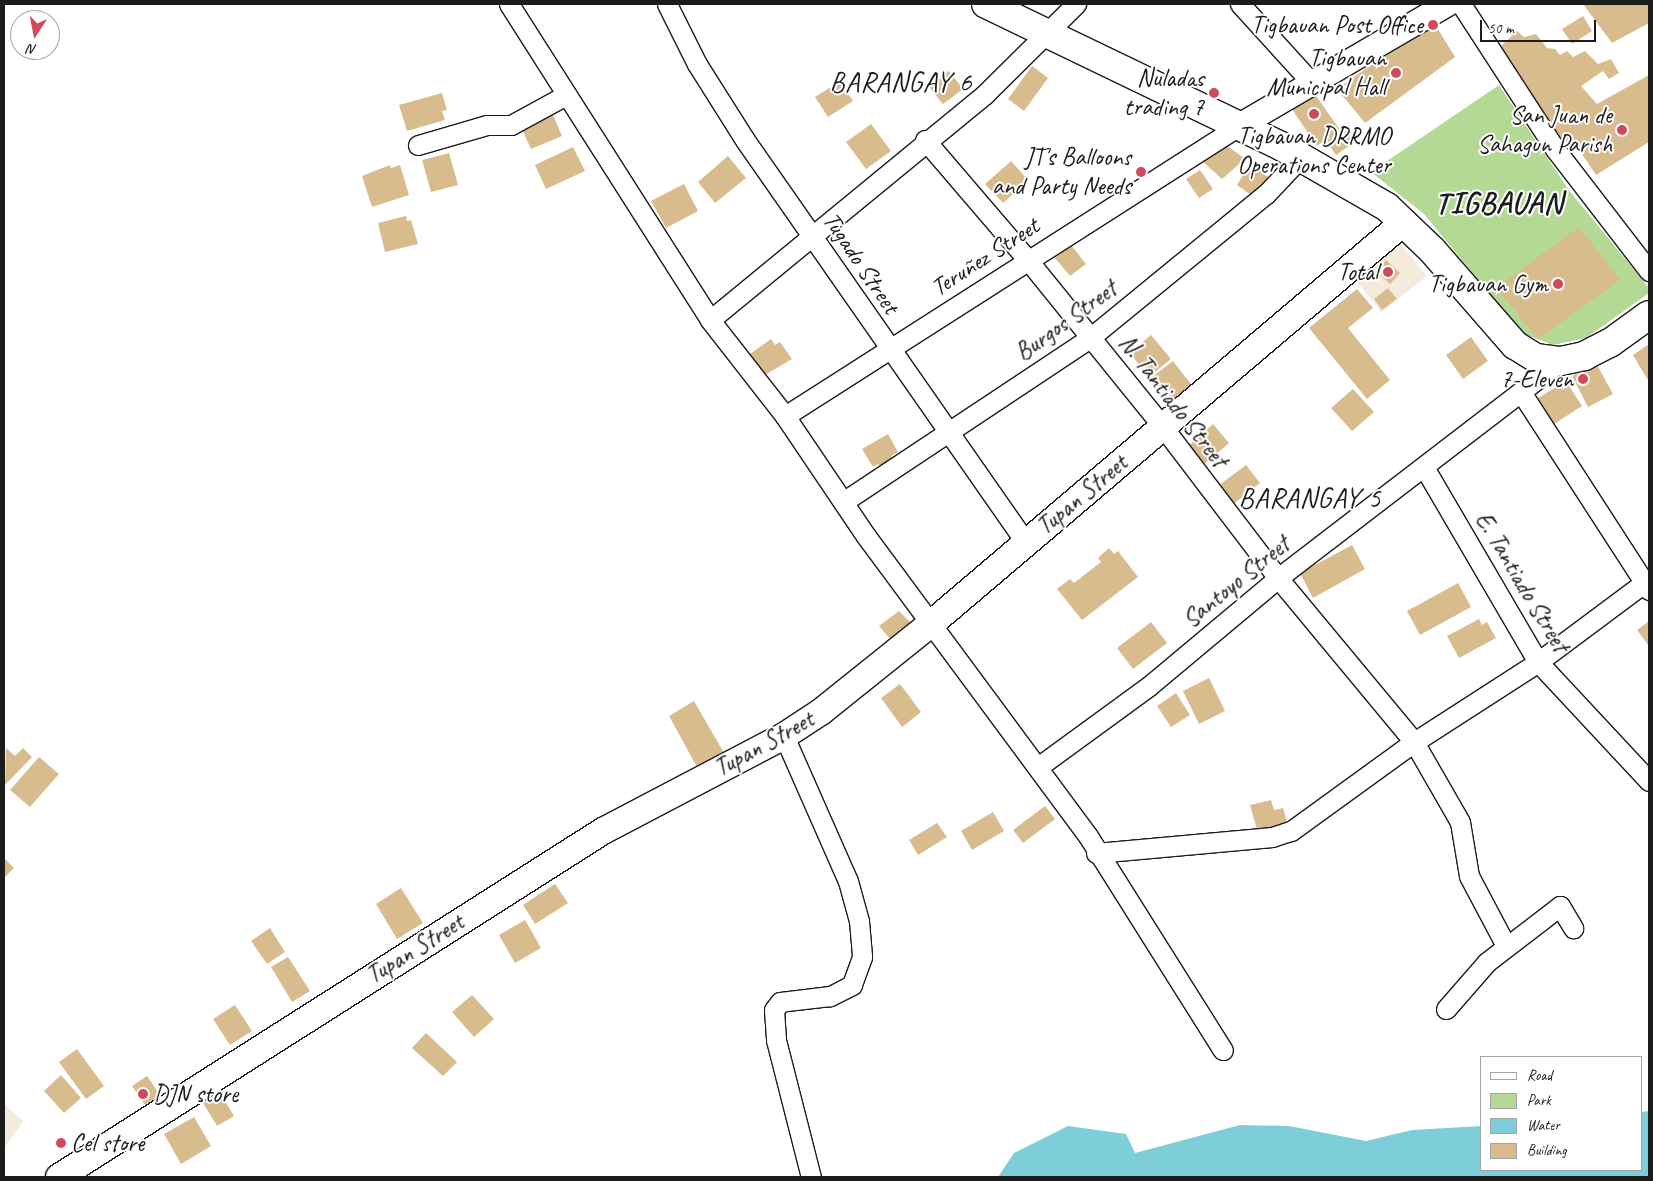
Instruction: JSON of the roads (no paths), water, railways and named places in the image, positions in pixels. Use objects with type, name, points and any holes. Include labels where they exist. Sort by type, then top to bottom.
[{"type":"main road","points":[[986,4],[1301,157],[1364,192],[1404,222],[1515,345],[1536,358],[1561,361],[1584,356],[1610,343],[1649,315]]},
{"type":"main road","name":"Tupan Street","points":[[59,1177],[602,831],[784,736],[822,712],[932,623],[1404,222]]},
{"type":"street","points":[[509,4],[710,320],[785,416],[843,502],[1038,767],[1096,853],[1222,1050]]},
{"type":"street","name":"Tugado Street","points":[[667,4],[697,64],[723,106],[814,236],[888,349],[1026,542]]},
{"type":"street","points":[[710,320],[814,236],[925,140],[985,94],[1044,33],[1076,4]]},
{"type":"street","points":[[1240,4],[1312,83]]},
{"type":"street","points":[[1238,126],[1448,4]]},
{"type":"street","points":[[1461,4],[1555,149],[1649,271]]},
{"type":"street","points":[[418,145],[487,125],[511,125],[566,96]]},
{"type":"street","name":"Teruñez Street","points":[[785,416],[1027,258],[1238,126]]},
{"type":"street","name":"N. Tantiado Street","points":[[925,140],[1027,258],[1163,427],[1278,578],[1414,742],[1460,822],[1469,876],[1506,946]]},
{"type":"street","name":"Burgos Street","points":[[843,502],[950,434],[1091,337],[1266,194],[1301,157]]},
{"type":"street","name":"Santoyo Street","points":[[1038,767],[1149,686],[1278,578],[1561,361]]},
{"type":"street","points":[[1096,853],[1272,837],[1291,831],[1414,742],[1538,662],[1647,586],[1521,392]]},
{"type":"street","name":"E. Tantiado Street","points":[[1424,467],[1538,662],[1649,781]]},
{"type":"street","points":[[784,736],[848,882],[859,922],[862,957],[852,985],[830,996],[780,1002],[774,1010],[776,1040],[811,1177]]},
{"type":"street","points":[[1446,1009],[1506,946],[1560,906],[1574,928]]},
{"type":"water","points":[[1649,1111],[1649,1177],[998,1177],[1014,1153],[1068,1126],[1126,1134],[1135,1153],[1240,1125],[1289,1126],[1366,1141],[1412,1130],[1480,1126],[1480,1171],[1643,1171],[1643,1112]]},
{"type":"place","name":"Tigbauan Post Office","points":[[1433,25]]},
{"type":"place","name":"Tigbauan Municipal Hall","points":[[1396,73]]},
{"type":"place","name":"Nuladas trading 7","points":[[1214,93]]},
{"type":"place","name":"Tigbauan DRRMO Operations Center","points":[[1314,114]]},
{"type":"place","name":"San Juan de Sahagun Parish","points":[[1622,130]]},
{"type":"place","name":"JT's Balloons and Party Needs","points":[[1141,172]]},
{"type":"place","name":"Total","points":[[1388,272]]},
{"type":"place","name":"Tigbauan Gym","points":[[1558,284]]},
{"type":"place","name":"7-Eleven","points":[[1583,379]]},
{"type":"place","name":"DJN store","points":[[143,1094]]},
{"type":"place","name":"Cel store","points":[[61,1143]]},
{"type":"district","name":"BARANGAY 6","points":[[901,82]]},
{"type":"district","name":"TIGBAUAN","points":[[1499,203]]},
{"type":"district","name":"BARANGAY 5","points":[[1310,498]]}]
